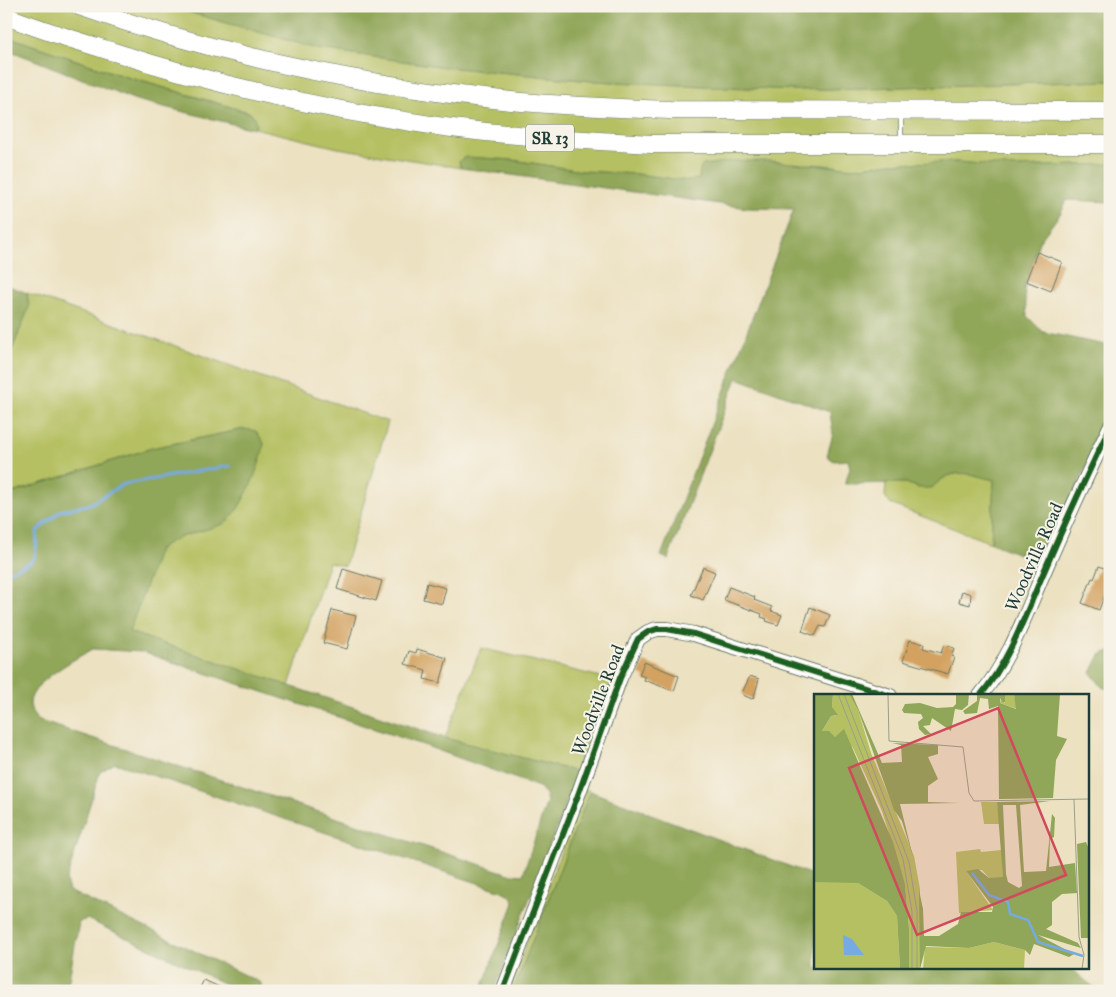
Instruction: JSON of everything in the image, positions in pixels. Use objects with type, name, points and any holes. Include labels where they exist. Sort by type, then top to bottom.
[{"type":"highway","name":"SR 13","points":[[79,6],[195,42],[292,66],[397,86],[554,105],[670,110],[1110,111]]},
{"type":"highway","name":"SR 13","points":[[6,16],[139,60],[247,90],[343,110],[439,126],[547,137],[652,144],[1110,144]]},
{"type":"street","name":"Woodville Road","points":[[982,694],[993,679],[1010,648],[1110,428]]},
{"type":"street","name":"Woodville Road","points":[[503,991],[578,795],[620,678],[638,639],[648,632],[667,628],[694,634],[884,694]]},
{"type":"lane","points":[[901,110],[901,144]]},
{"type":"green space","points":[[6,6],[167,6],[319,49],[445,67],[592,81],[795,90],[1110,81],[1110,164],[1015,167],[957,162],[891,163],[854,168],[814,164],[700,170],[699,179],[689,181],[636,174],[582,171],[513,160],[465,157],[459,165],[461,168],[338,148],[254,128],[256,125],[249,112],[120,75],[6,36]]},
{"type":"green space","points":[[167,6],[1110,6],[1110,81],[795,90],[592,81],[445,67],[319,49]]},
{"type":"green space","points":[[6,36],[120,75],[250,113],[255,117],[256,125],[254,128],[245,127],[136,100],[6,49]]},
{"type":"green space","points":[[465,157],[513,160],[582,171],[636,174],[689,181],[699,179],[700,170],[703,165],[734,161],[768,161],[854,168],[891,163],[957,162],[1015,167],[1110,164],[1110,202],[1067,200],[1060,214],[1039,242],[1024,289],[1027,316],[1043,332],[1110,346],[1110,414],[1042,563],[991,543],[994,480],[969,474],[954,474],[939,481],[932,488],[919,488],[906,483],[845,484],[850,468],[848,460],[834,461],[827,456],[833,434],[830,412],[737,378],[668,559],[661,556],[794,209],[748,208],[461,168],[459,161]]},
{"type":"green space","points":[[6,285],[27,293],[29,307],[6,365]]},
{"type":"green space","points":[[27,293],[388,422],[345,566],[329,562],[289,686],[128,632],[159,549],[170,540],[222,524],[244,429],[152,448],[6,495],[6,365],[29,307]]},
{"type":"green space","points":[[245,429],[256,431],[264,443],[250,487],[237,510],[230,518],[221,525],[176,539],[159,549],[129,632],[445,738],[578,772],[494,991],[481,991],[514,903],[511,896],[502,891],[115,763],[100,772],[66,881],[69,891],[261,983],[261,991],[240,991],[87,919],[79,922],[67,991],[6,991],[6,495],[152,448]],"holes":[[[92,649],[142,652],[429,747],[539,787],[544,792],[547,801],[523,875],[509,874],[37,720],[31,707],[31,698],[41,683],[58,670]]]},
{"type":"green space","points":[[964,472],[994,480],[991,543],[890,504],[885,496],[886,482],[906,483],[919,488],[941,477]]},
{"type":"green space","points":[[481,648],[613,680],[578,772],[445,738]]},
{"type":"green space","points":[[1110,651],[1110,690],[1102,687],[1091,673],[1100,655]]},
{"type":"green space","points":[[585,789],[590,791],[513,991],[508,991]]},
{"type":"green space","points":[[590,791],[814,876],[814,970],[1072,970],[1103,991],[513,991]]},
{"type":"building","points":[[1037,252],[1062,262],[1051,291],[1026,281]]},
{"type":"building","points":[[1099,566],[1110,570],[1110,581],[1099,610],[1082,603]]},
{"type":"building","points":[[703,567],[715,572],[703,600],[691,595]]},
{"type":"building","points":[[343,569],[382,581],[376,601],[337,589]]},
{"type":"building","points":[[427,583],[446,588],[442,604],[423,599]]},
{"type":"building","points":[[729,587],[755,597],[754,600],[772,607],[771,611],[782,615],[778,625],[766,621],[767,619],[761,617],[762,614],[724,600]]},
{"type":"building","points":[[962,591],[971,594],[970,605],[959,602]]},
{"type":"building","points":[[810,607],[830,615],[825,627],[820,626],[815,636],[802,631]]},
{"type":"building","points":[[332,610],[356,616],[347,649],[323,643]]},
{"type":"building","points":[[910,640],[924,644],[923,648],[941,653],[944,645],[954,648],[951,656],[954,657],[948,674],[903,661]]},
{"type":"building","points":[[417,649],[447,658],[440,683],[424,679],[426,670],[405,664],[409,651],[416,653]]},
{"type":"building","points":[[644,662],[679,676],[674,691],[644,680],[645,677],[639,675]]},
{"type":"building","points":[[750,676],[759,679],[752,699],[742,693]]},
{"type":"building","points":[[204,980],[228,991],[198,991]]},
{"type":"waterway","points":[[6,572],[33,560],[36,550],[37,531],[60,511],[90,504],[124,484],[230,466]]},
{"type":"cycle path","points":[[982,694],[1001,666],[1018,634],[1061,532],[1110,427]]},
{"type":"cycle path","points":[[503,991],[578,795],[620,678],[638,639],[648,632],[657,629],[694,634],[884,694]]}]
